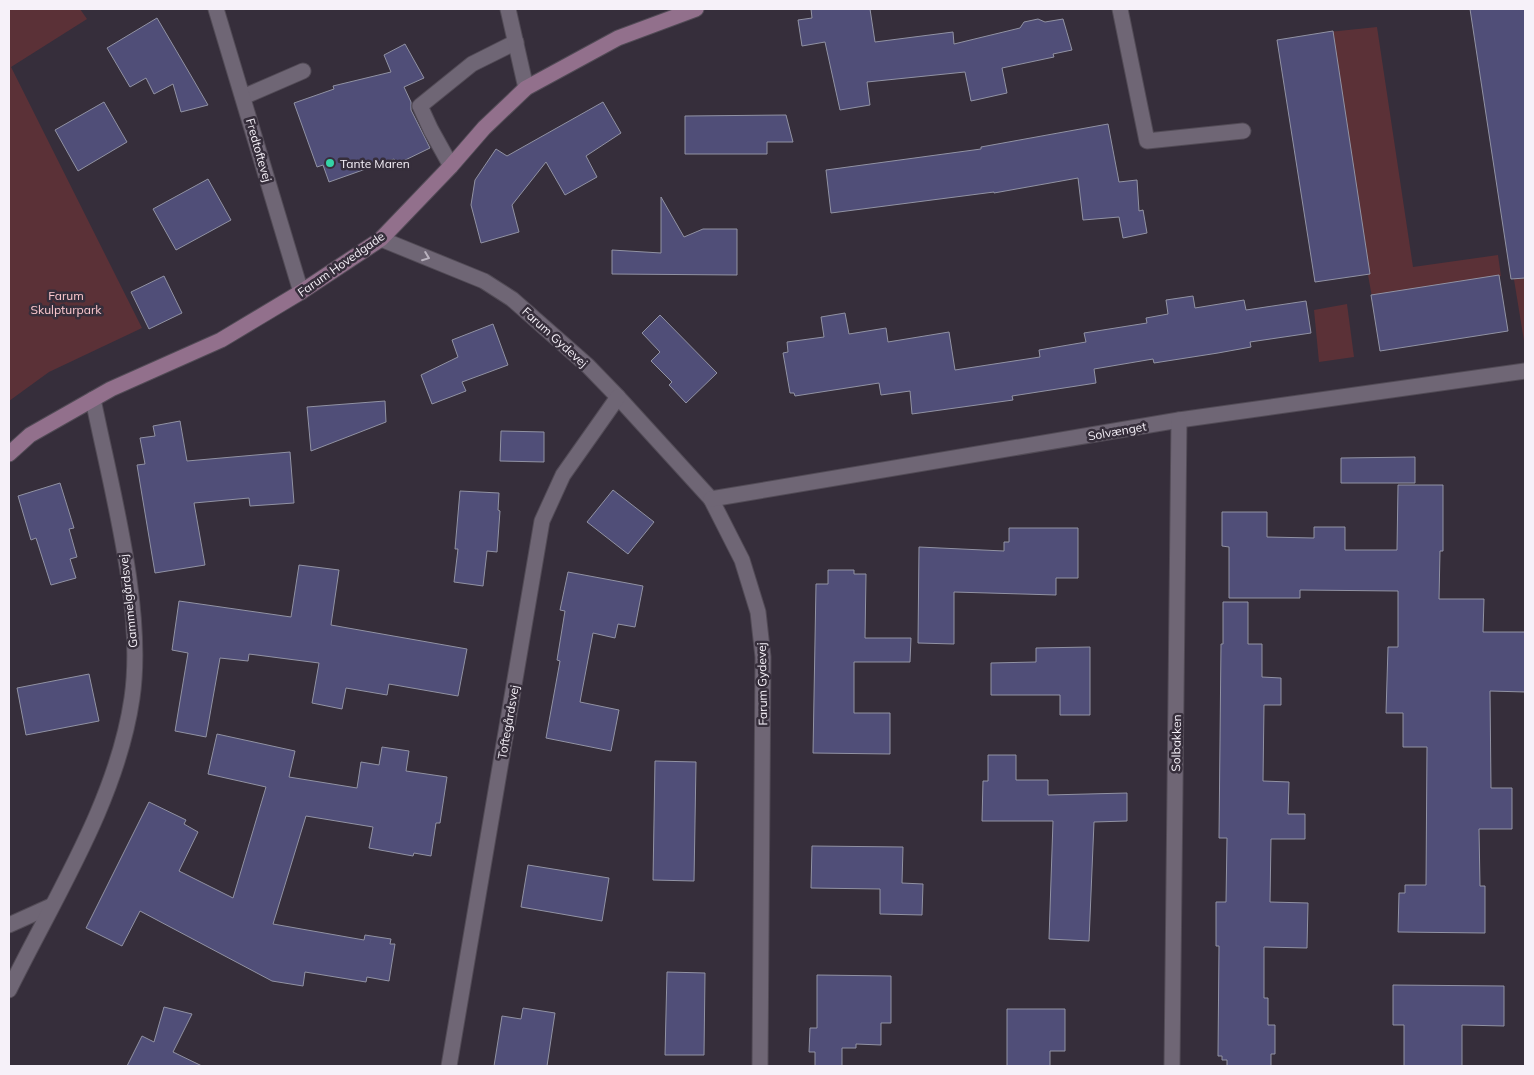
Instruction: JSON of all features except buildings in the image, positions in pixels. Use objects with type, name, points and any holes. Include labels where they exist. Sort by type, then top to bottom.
[{"type":"street","name":"Fredtoftevej","points":[[216,9],[301,292]]},
{"type":"street","points":[[508,9],[526,88]]},
{"type":"street","name":"Farum Hovedgade","points":[[9,454],[30,435],[93,399],[139,375],[221,340],[301,292],[381,239],[452,166],[484,128],[526,88],[618,38],[696,9]]},
{"type":"street","points":[[1120,9],[1147,141],[1243,130]]},
{"type":"street","points":[[452,166],[430,130],[420,106],[472,64],[516,42]]},
{"type":"street","points":[[243,96],[303,71]]},
{"type":"street","name":"Farum Gydevej","points":[[381,239],[484,281],[512,299],[588,366],[711,499],[742,560],[758,612],[764,657],[760,1066]]},
{"type":"street","name":"Solvænget","points":[[711,499],[1179,420],[1525,371]]},
{"type":"street","name":"Toftegårdsvej","points":[[449,1066],[542,521],[563,476],[618,397]]},
{"type":"street","name":"Gammelgårdsvej","points":[[9,990],[112,779],[132,698],[134,639],[126,565],[93,399]]},
{"type":"street","name":"Solbakken","points":[[1172,1066],[1179,420]]},
{"type":"street","points":[[9,925],[51,906]]},
{"type":"green space","name":"Farum Skulpturpark","points":[[9,9],[80,9],[87,19],[11,67],[142,328],[49,372],[9,401]]},
{"type":"green space","points":[[1377,27],[1413,267],[1498,255],[1501,276],[1372,297],[1349,170],[1329,32]]},
{"type":"green space","points":[[1525,252],[1525,347],[1510,255]]},
{"type":"green space","points":[[1347,304],[1354,357],[1319,362],[1314,310]]},
{"type":"place","name":"Tante Maren","points":[[330,163]]}]
